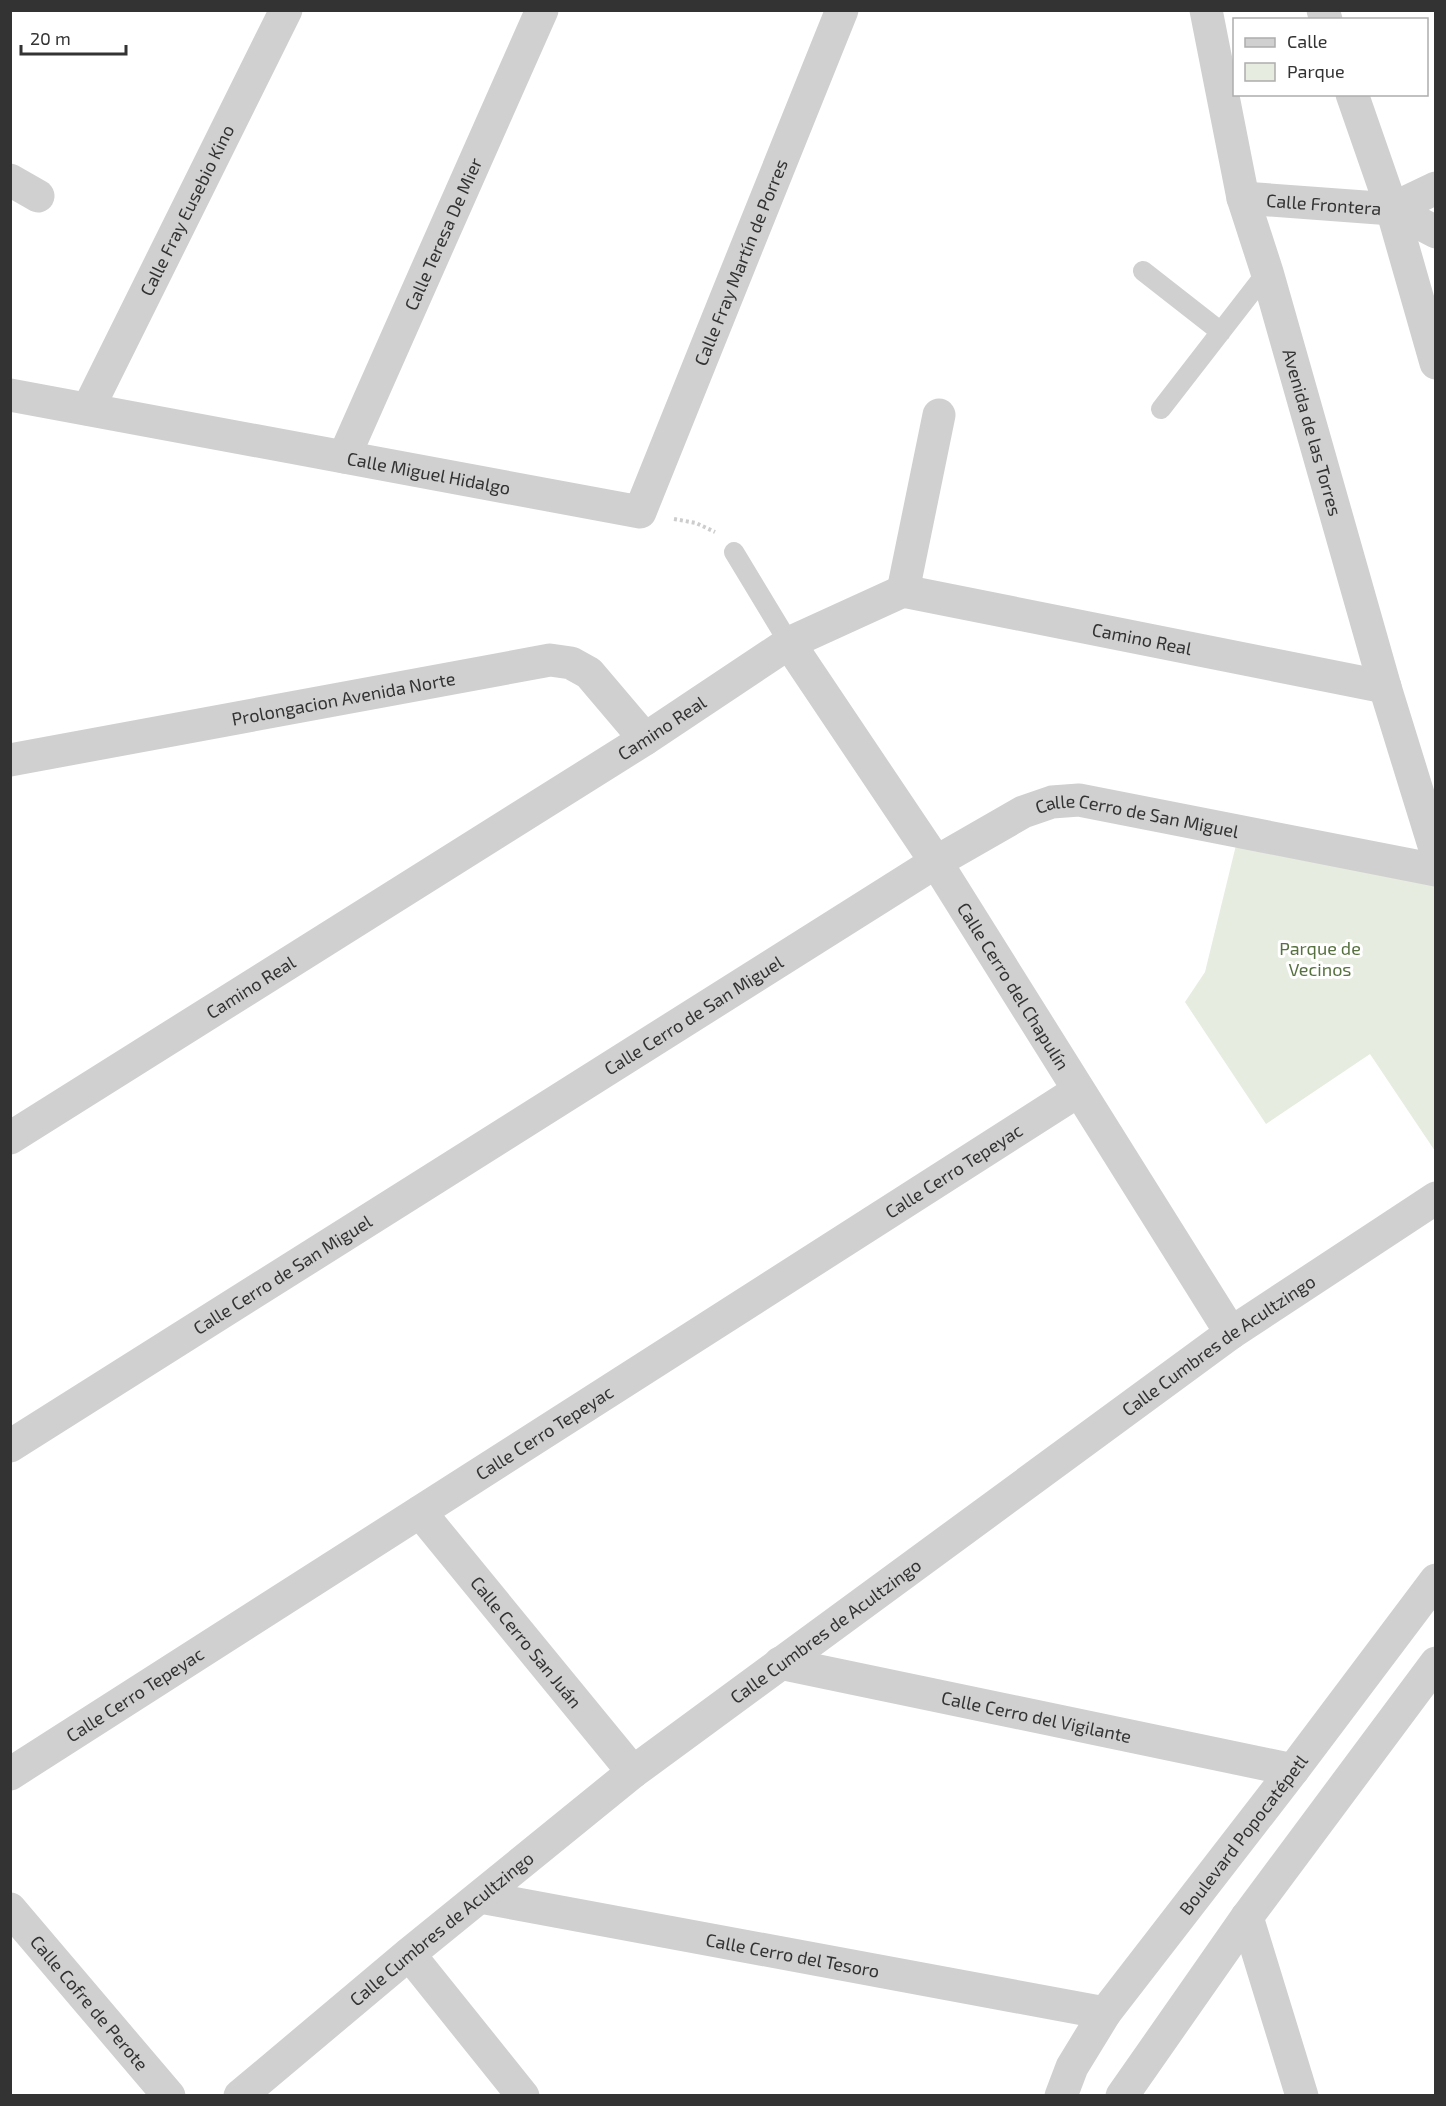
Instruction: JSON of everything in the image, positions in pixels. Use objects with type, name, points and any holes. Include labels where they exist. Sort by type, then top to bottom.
[{"type":"street","name":"Calle Fray Eusebio Kino","points":[[88,409],[286,10]]},
{"type":"street","name":"Calle Teresa De Mier","points":[[344,457],[542,10]]},
{"type":"street","name":"Calle Fray Martín de Porres","points":[[640,512],[842,10]]},
{"type":"street","name":"Avenida de las Torres","points":[[1206,10],[1243,198],[1267,272],[1385,687],[1436,852]]},
{"type":"street","points":[[1353,96],[1392,209],[1436,363]]},
{"type":"street","name":"Calle Frontera","points":[[1243,198],[1392,209],[1436,188]]},
{"type":"street","points":[[1392,209],[1436,232]]},
{"type":"street","name":"Calle Miguel Hidalgo","points":[[10,394],[640,512]]},
{"type":"street","points":[[903,591],[939,415]]},
{"type":"street","name":"Camino Real","points":[[10,1138],[645,739],[789,643],[903,591],[1385,687]]},
{"type":"street","name":"Calle Cerro del Chapulín","points":[[789,643],[936,862],[1231,1333]]},
{"type":"street","name":"Prolongacion Avenida Norte","points":[[10,760],[550,660],[571,663],[589,673],[645,739]]},
{"type":"street","name":"Calle Cerro de San Miguel","points":[[10,1446],[936,862],[1023,812],[1052,802],[1079,801],[1436,870]]},
{"type":"street","name":"Calle Cerro Tepeyac","points":[[10,1774],[1078,1091]]},
{"type":"street","name":"Calle Cumbres de Acultzingo","points":[[240,2096],[409,1954],[633,1772],[1231,1333],[1436,1198]]},
{"type":"street","name":"Calle Cerro San Juán","points":[[420,1512],[633,1772]]},
{"type":"street","name":"Boulevard Popocatépetl","points":[[1061,2096],[1072,2067],[1105,2013],[1436,1580]]},
{"type":"street","name":"Calle Cerro del Vigilante","points":[[780,1663],[1293,1770]]},
{"type":"street","points":[[1122,2096],[1247,1917],[1433,1676]]},
{"type":"street","name":"Calle Cerro del Tesoro","points":[[480,1897],[1105,2013]]},
{"type":"street","name":"Calle Cofre de Perote","points":[[10,1909],[169,2096]]},
{"type":"street","points":[[1247,1917],[1302,2096]]},
{"type":"street","points":[[409,1954],[523,2096]]},
{"type":"lane","points":[[1143,271],[1221,332]]},
{"type":"lane","points":[[1161,409],[1267,272]]},
{"type":"lane","points":[[734,552],[789,643]]},
{"type":"path","points":[[640,512],[696,523],[716,533],[734,552]]},
{"type":"green space","name":"Parque de Vecinos","points":[[1239,833],[1435,872],[1435,1151],[1370,1054],[1266,1124],[1185,1002],[1205,972]]}]
